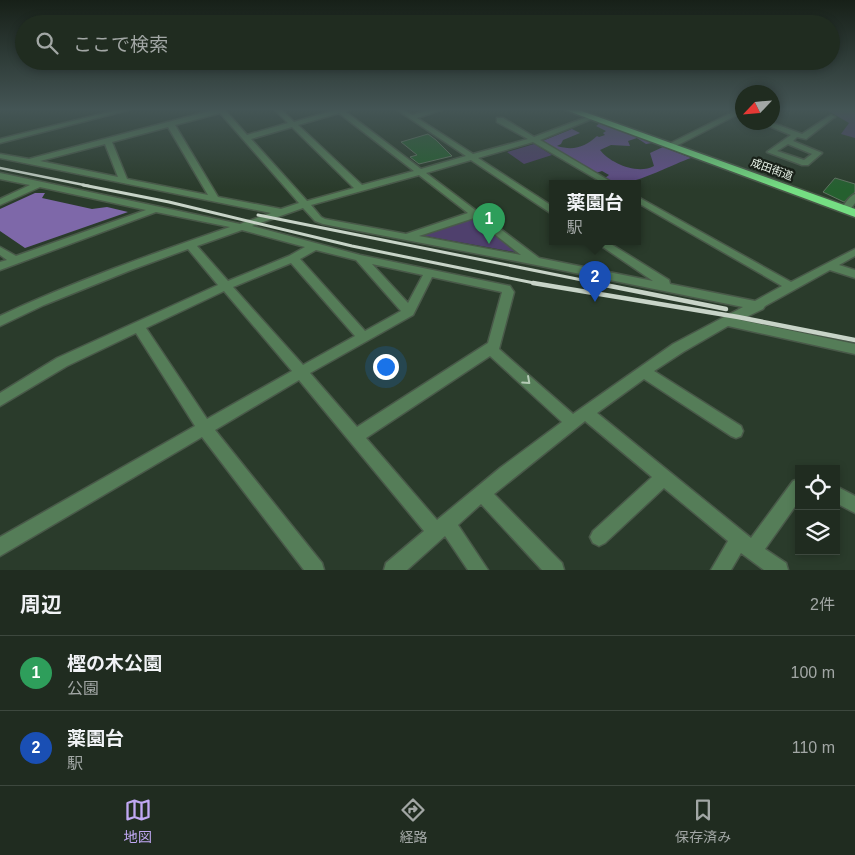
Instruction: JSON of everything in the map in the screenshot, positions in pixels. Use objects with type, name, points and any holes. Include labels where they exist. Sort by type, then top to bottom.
[{"type":"highway","name":"成田街道","points":[[644,136],[850,211]]},
{"type":"street","points":[[0,141],[22,136]]},
{"type":"street","points":[[29,162],[128,136]]},
{"type":"street","points":[[177,136],[215,199]]},
{"type":"street","points":[[243,136],[318,219],[323,221],[759,306]]},
{"type":"street","points":[[245,138],[253,136]]},
{"type":"street","points":[[305,136],[361,188]]},
{"type":"street","points":[[375,136],[536,261]]},
{"type":"street","points":[[440,136],[549,208]]},
{"type":"street","points":[[526,136],[604,180]]},
{"type":"street","points":[[0,321],[109,274],[306,204],[544,136]]},
{"type":"street","points":[[671,145],[692,136]]},
{"type":"street","points":[[786,141],[818,153],[804,164],[771,152],[786,141],[794,136]]},
{"type":"street","points":[[108,141],[124,181]]},
{"type":"street","points":[[0,156],[283,213]]},
{"type":"street","points":[[0,176],[242,227],[360,258],[506,289],[508,292],[494,346],[491,349],[356,436]]},
{"type":"street","points":[[0,202],[40,184]]},
{"type":"street","points":[[850,211],[855,197]]},
{"type":"street","points":[[641,202],[792,287]]},
{"type":"street","points":[[0,266],[156,208]]},
{"type":"street","points":[[405,238],[476,214]]},
{"type":"street","points":[[190,245],[356,436],[479,570]]},
{"type":"street","points":[[605,245],[671,288]]},
{"type":"street","points":[[0,400],[62,362],[315,246]]},
{"type":"street","points":[[0,250],[14,260]]},
{"type":"street","points":[[393,570],[482,493],[585,412],[678,348],[759,306],[855,252]]},
{"type":"street","points":[[292,258],[364,337]]},
{"type":"street","points":[[360,258],[409,312]]},
{"type":"street","points":[[830,266],[855,274]]},
{"type":"street","points":[[0,547],[301,372],[409,312],[429,273]]},
{"type":"street","points":[[729,322],[855,350]]},
{"type":"street","points":[[138,327],[204,428],[315,570]]},
{"type":"street","points":[[491,349],[572,422]]},
{"type":"street","points":[[644,372],[736,431]]},
{"type":"street","points":[[585,412],[738,540],[778,570]]},
{"type":"street","points":[[599,537],[664,478]]},
{"type":"street","points":[[482,493],[555,570]]},
{"type":"street","points":[[753,552],[795,493]]},
{"type":"street","points":[[840,496],[855,505]]},
{"type":"street","points":[[720,570],[738,540]]},
{"type":"shaded area","points":[[556,136],[574,136],[563,140],[557,146],[574,148],[588,143],[597,136],[633,136],[652,143],[646,144],[637,138],[628,141],[630,146],[611,145],[600,150],[604,155],[617,163],[632,168],[640,169],[654,166],[650,153],[663,147],[691,158],[635,180],[609,180],[605,178],[609,175],[602,171],[596,173],[540,142]]},
{"type":"shaded area","points":[[534,144],[552,155],[524,164],[507,152]]},
{"type":"shaded area","points":[[35,193],[45,193],[42,198],[92,209],[107,207],[128,212],[25,248],[0,231],[0,209]]},
{"type":"shaded area","points":[[472,218],[520,253],[420,235]]},
{"type":"building","points":[[423,136],[430,136],[452,156],[419,164],[410,157],[417,155],[401,142]]},
{"type":"building","points":[[835,178],[855,184],[855,192],[844,202],[823,192]]},
{"type":"railway","points":[[0,168],[89,186]]},
{"type":"railway","points":[[83,185],[169,202],[352,246],[539,284]]},
{"type":"railway","points":[[258,215],[602,284]]},
{"type":"railway","points":[[533,283],[539,284]]},
{"type":"railway","points":[[595,283],[726,309]]},
{"type":"railway","points":[[539,284],[738,317],[855,340]]},
{"type":"place","name":"樫の木公園","points":[[489,244]]},
{"type":"place","name":"薬園台","points":[[595,302]]}]
